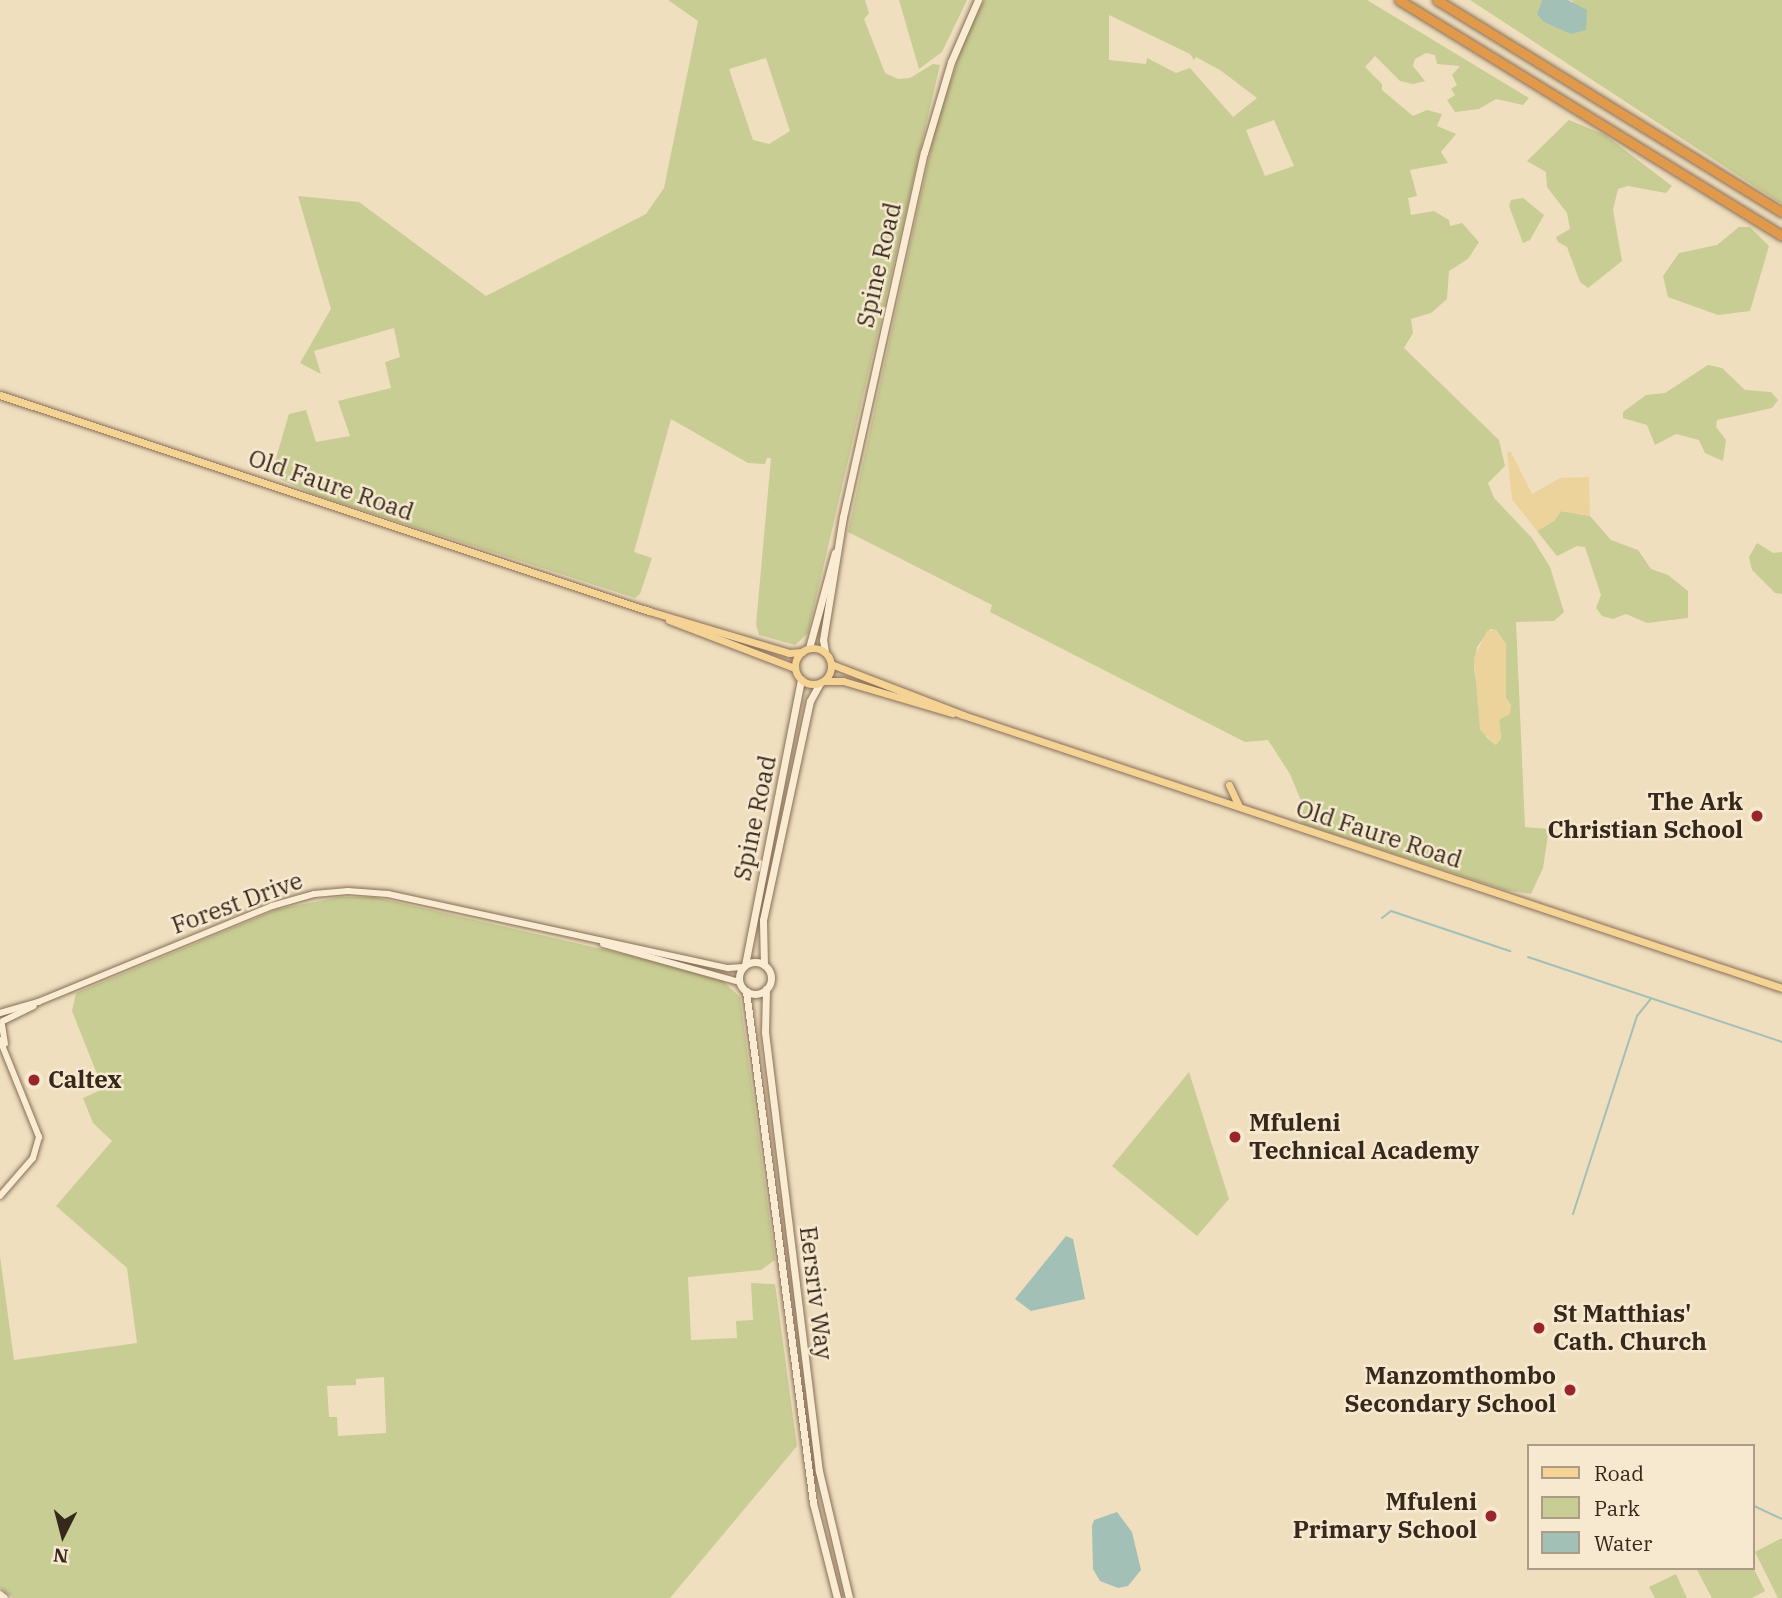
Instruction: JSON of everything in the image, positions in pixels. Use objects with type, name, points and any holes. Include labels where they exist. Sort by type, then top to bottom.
[{"type":"highway","points":[[1399,0],[1782,236]]},
{"type":"highway","points":[[1437,0],[1782,212]]},
{"type":"main road","name":"Spine Road","points":[[795,668],[806,650],[838,545],[929,133],[951,62],[978,0]]},
{"type":"main road","name":"Old Faure Road","points":[[0,395],[649,611],[789,653],[806,650]]},
{"type":"main road","name":"Spine Road","points":[[825,653],[838,545]]},
{"type":"main road","name":"Old Faure Road","points":[[649,611],[795,668]]},
{"type":"main road","points":[[806,650],[825,653],[831,664]]},
{"type":"main road","name":"Spine Road","points":[[764,965],[762,920],[810,701],[831,664]]},
{"type":"main road","name":"Old Faure Road","points":[[831,664],[963,715]]},
{"type":"main road","points":[[795,668],[801,679],[822,682]]},
{"type":"main road","name":"Spine Road","points":[[744,966],[801,679]]},
{"type":"main road","name":"Old Faure Road","points":[[822,682],[843,681],[963,715],[1782,988]]},
{"type":"main road","points":[[1203,795],[1228,788],[1234,801],[1244,809]]},
{"type":"main road","points":[[764,965],[770,976],[766,989],[755,994],[746,991],[739,982],[744,966],[764,965]]},
{"type":"main road","name":"Eersriv Way","points":[[766,989],[767,1044],[819,1471],[849,1598]]},
{"type":"main road","name":"Eersriv Way","points":[[746,991],[813,1503],[837,1598]]},
{"type":"street","name":"Forest Drive","points":[[0,1013],[38,1002],[266,908],[314,894],[388,894],[728,968],[744,966]]},
{"type":"street","name":"Forest Drive","points":[[581,938],[739,982]]},
{"type":"street","name":"Forest Drive","points":[[2,1025],[38,1002]]},
{"type":"street","points":[[0,1013],[8,1056]]},
{"type":"street","points":[[0,1040],[39,1140],[33,1158],[0,1196]]},
{"type":"street","points":[[0,1594],[5,1598]]},
{"type":"green space","points":[[668,0],[865,0],[869,13],[864,19],[885,73],[898,79],[910,78],[933,64],[940,65],[808,633],[795,645],[759,635],[756,625],[771,458],[767,458],[765,464],[748,463],[671,419],[634,552],[652,558],[640,594],[635,598],[315,495],[271,475],[289,414],[306,410],[316,442],[350,436],[338,401],[391,388],[385,362],[400,357],[394,328],[314,351],[321,374],[300,363],[331,309],[298,196],[359,202],[486,296],[646,214],[664,188],[698,21]],"holes":[[[766,58],[790,131],[769,144],[753,140],[729,69]]]},
{"type":"green space","points":[[899,0],[967,0],[942,52],[919,69]]},
{"type":"green space","points":[[984,0],[1367,0],[1529,98],[1523,105],[1496,99],[1479,109],[1455,112],[1447,100],[1455,95],[1451,89],[1457,85],[1452,75],[1460,66],[1437,64],[1435,55],[1426,53],[1415,59],[1413,66],[1425,81],[1413,84],[1400,81],[1375,56],[1365,67],[1382,84],[1382,90],[1413,116],[1427,110],[1442,114],[1437,126],[1456,134],[1441,152],[1448,163],[1410,170],[1417,196],[1408,198],[1411,215],[1434,211],[1449,220],[1450,226],[1462,223],[1479,242],[1468,259],[1449,271],[1447,299],[1431,313],[1411,319],[1413,333],[1404,348],[1499,440],[1505,466],[1488,483],[1494,498],[1532,538],[1550,567],[1564,612],[1554,621],[1516,622],[1525,827],[1549,829],[1543,868],[1531,894],[1505,890],[1303,824],[1300,819],[1304,808],[1290,774],[1268,740],[1245,742],[990,612],[992,605],[848,532],[935,130],[966,35]],"holes":[[[1109,15],[1190,54],[1194,60],[1196,57],[1220,70],[1257,98],[1233,117],[1190,68],[1176,73],[1147,58],[1146,64],[1109,60]],[[1274,120],[1294,166],[1265,176],[1246,130]],[[1490,629],[1496,630],[1506,644],[1506,698],[1511,706],[1499,720],[1501,738],[1496,745],[1486,737],[1474,669],[1477,647]]]},
{"type":"green space","points":[[1470,0],[1542,0],[1537,14],[1571,34],[1573,1],[1568,0],[1782,0],[1782,204]]},
{"type":"green space","points":[[1569,120],[1605,135],[1672,186],[1666,193],[1628,186],[1618,189],[1613,210],[1622,261],[1588,288],[1580,282],[1567,247],[1558,242],[1556,237],[1570,229],[1567,213],[1547,187],[1546,172],[1527,161]]},
{"type":"green space","points":[[1523,198],[1544,215],[1530,240],[1523,243],[1509,206],[1511,200]]},
{"type":"green space","points":[[1739,227],[1750,227],[1769,246],[1750,311],[1718,315],[1668,297],[1663,276],[1679,253],[1717,245]]},
{"type":"green space","points":[[1708,365],[1722,368],[1745,390],[1771,392],[1778,400],[1772,408],[1717,420],[1716,427],[1726,440],[1723,461],[1705,453],[1699,440],[1676,434],[1655,445],[1647,425],[1623,418],[1623,412],[1646,395],[1665,393]]},
{"type":"green space","points":[[1561,511],[1590,516],[1611,540],[1638,550],[1651,569],[1668,575],[1688,591],[1688,618],[1647,623],[1626,614],[1613,619],[1602,616],[1596,608],[1601,595],[1585,547],[1577,546],[1557,556],[1537,531],[1554,521]]},
{"type":"green space","points":[[1757,543],[1773,553],[1782,552],[1782,594],[1775,593],[1752,570],[1749,557]]},
{"type":"green space","points":[[340,897],[374,897],[637,957],[723,981],[740,997],[775,1260],[761,1270],[688,1277],[691,1340],[737,1338],[736,1321],[753,1320],[751,1283],[775,1284],[797,1446],[670,1598],[13,1598],[0,1588],[0,1256],[14,1360],[137,1343],[127,1268],[56,1206],[112,1141],[93,1123],[83,1098],[103,1089],[72,1011],[76,993],[278,909]],"holes":[[[384,1377],[386,1433],[338,1436],[337,1417],[329,1417],[327,1386],[356,1385],[356,1379]]]},
{"type":"green space","points":[[1189,1072],[1229,1199],[1197,1236],[1112,1166]]},
{"type":"green space","points":[[1782,1538],[1782,1598],[1778,1598],[1755,1552]]},
{"type":"green space","points":[[1754,1569],[1765,1591],[1752,1598],[1712,1598],[1697,1570]]},
{"type":"green space","points":[[1676,1574],[1687,1598],[1655,1598],[1649,1587]]},
{"type":"sand","points":[[1507,452],[1511,452],[1532,494],[1560,478],[1589,477],[1590,516],[1561,511],[1554,521],[1537,531],[1512,499]]},
{"type":"sand","points":[[1496,630],[1506,644],[1506,698],[1511,708],[1510,714],[1499,720],[1501,738],[1496,745],[1480,730],[1474,658],[1487,631]]},
{"type":"water","points":[[1542,0],[1568,0],[1587,10],[1586,30],[1571,34],[1544,22],[1537,14]]},
{"type":"water","points":[[1066,1236],[1073,1239],[1085,1299],[1031,1311],[1015,1299]]},
{"type":"water","points":[[1117,1512],[1132,1532],[1141,1570],[1128,1586],[1118,1588],[1100,1581],[1093,1569],[1092,1526],[1094,1520]]},
{"type":"waterway","points":[[1382,918],[1391,911],[1510,951]]},
{"type":"waterway","points":[[1528,957],[1782,1042]]},
{"type":"waterway","points":[[1573,1214],[1637,1016],[1651,999]]},
{"type":"waterway","points":[[1754,1506],[1782,1519]]},
{"type":"place","name":"The Ark Christian School","points":[[1757,816]]},
{"type":"place","name":"Caltex","points":[[34,1080]]},
{"type":"place","name":"Mfuleni Technical Academy","points":[[1235,1137]]},
{"type":"place","name":"St Matthias' Cath. Church","points":[[1539,1328]]},
{"type":"place","name":"Manzomthombo Secondary School","points":[[1570,1390]]},
{"type":"place","name":"Mfuleni Primary School","points":[[1491,1516]]}]
